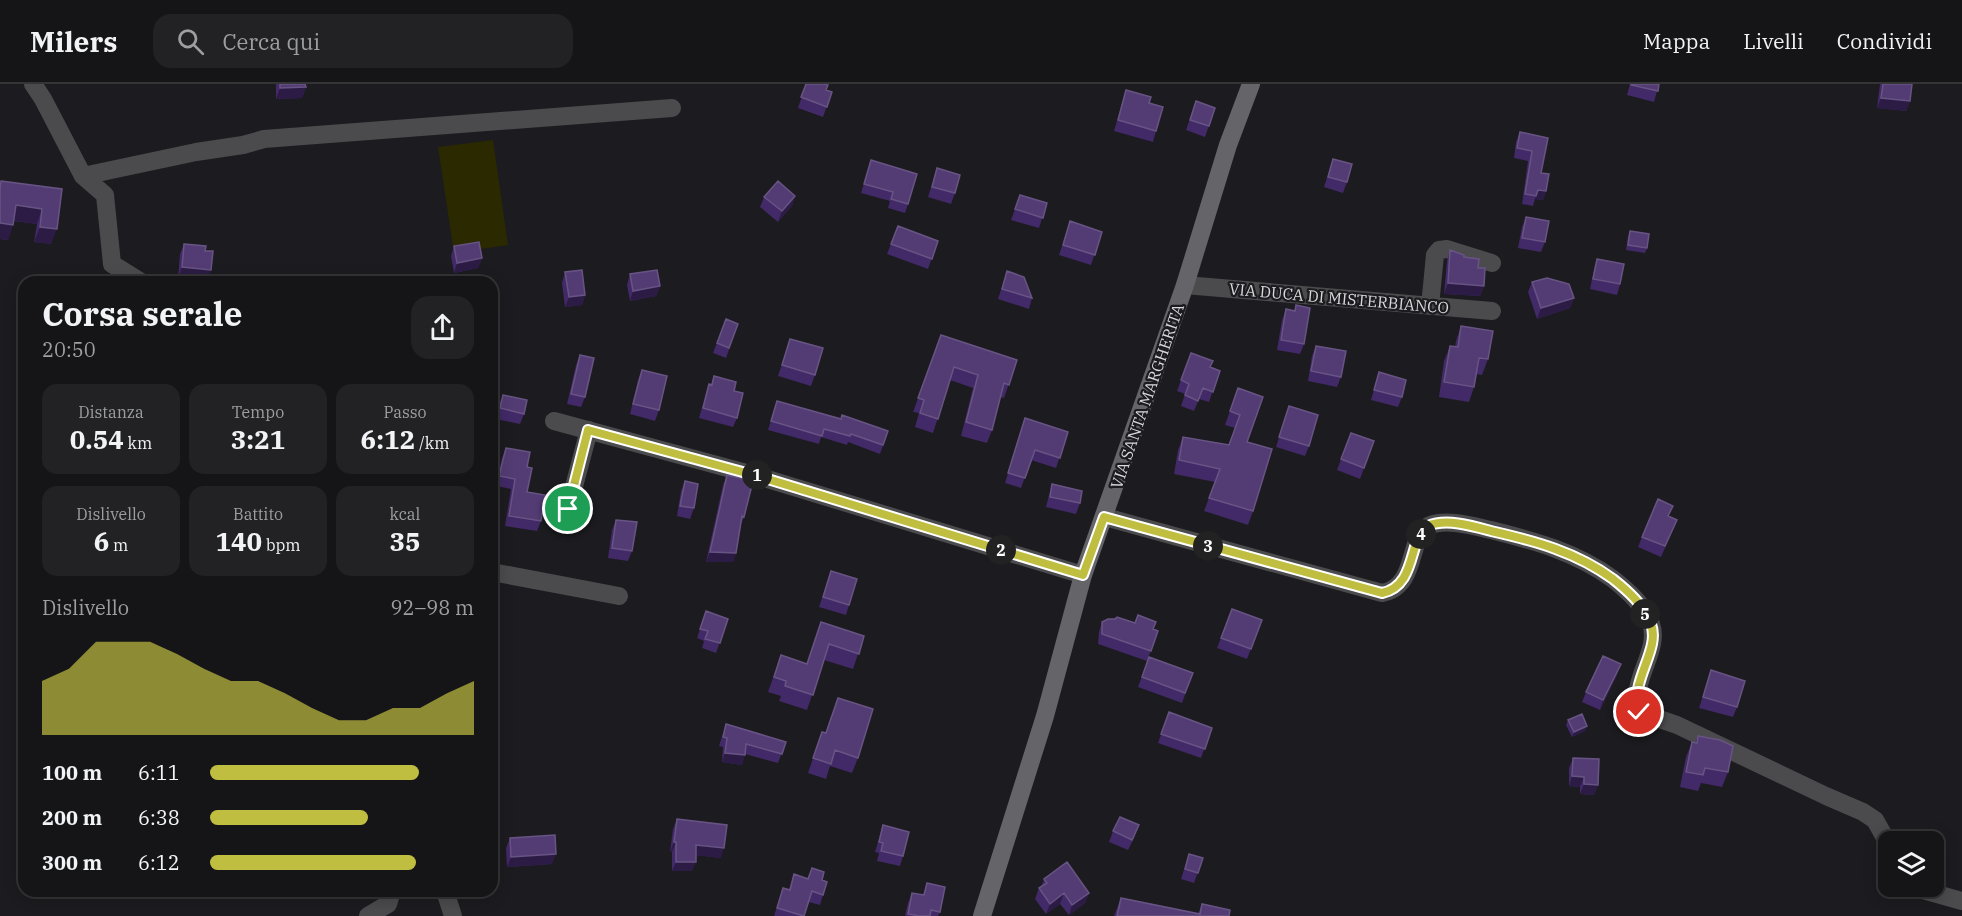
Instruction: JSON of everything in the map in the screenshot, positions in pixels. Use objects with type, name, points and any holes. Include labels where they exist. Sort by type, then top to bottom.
[{"type":"street","points":[[33,84],[83,176],[105,195],[112,264],[131,276]]},
{"type":"street","name":"VIA SANTA MARGHERITA","points":[[982,916],[1045,716],[1083,575],[1185,285],[1228,145],[1251,84]]},
{"type":"street","points":[[83,176],[264,139],[672,108]]},
{"type":"street","points":[[1430,306],[1435,255],[1439,250],[1447,249],[1492,263]]},
{"type":"street","name":"VIA DUCA DI MISTERBIANCO","points":[[1185,285],[1492,311]]},
{"type":"street","points":[[554,421],[761,477],[1083,575]]},
{"type":"street","points":[[568,509],[588,430]]},
{"type":"street","points":[[1104,517],[1382,593],[1391,591],[1400,584],[1412,561],[1423,529],[1430,525],[1451,523],[1484,529],[1548,545],[1573,555],[1593,564],[1628,591],[1652,625],[1648,656],[1638,683],[1635,701],[1639,712],[1677,725],[1863,812],[1875,820],[1881,831]]},
{"type":"street","points":[[498,573],[619,596]]},
{"type":"street","points":[[1944,896],[1962,901]]},
{"type":"street","points":[[368,916],[388,904],[390,897]]},
{"type":"street","points":[[447,897],[453,916]]},
{"type":"shaded area","points":[[493,140],[508,245],[454,253],[438,147]]},
{"type":"building","points":[[280,84],[305,84],[306,87],[280,88]]},
{"type":"building","points":[[806,84],[828,85],[826,90],[832,92],[827,107],[801,97]]},
{"type":"building","points":[[1631,84],[1659,84],[1658,91]]},
{"type":"building","points":[[1883,84],[1912,84],[1910,101],[1881,98]]},
{"type":"building","points":[[1126,90],[1151,97],[1149,103],[1163,107],[1156,131],[1118,120]]},
{"type":"building","points":[[1196,101],[1215,108],[1209,126],[1190,120]]},
{"type":"building","points":[[1520,132],[1548,138],[1541,173],[1549,174],[1546,191],[1538,190],[1536,196],[1525,194],[1532,151],[1517,148]]},
{"type":"building","points":[[1333,159],[1352,164],[1347,182],[1328,177]]},
{"type":"building","points":[[871,160],[917,174],[908,204],[891,199],[893,192],[864,184]]},
{"type":"building","points":[[937,168],[960,175],[955,193],[932,187]]},
{"type":"building","points":[[1,181],[62,189],[57,229],[40,227],[42,209],[16,205],[13,225],[0,223]]},
{"type":"building","points":[[778,181],[795,196],[782,211],[764,197]]},
{"type":"building","points":[[1020,195],[1047,203],[1043,218],[1015,209]]},
{"type":"building","points":[[1526,217],[1549,221],[1545,242],[1522,238]]},
{"type":"building","points":[[1070,221],[1102,232],[1095,255],[1063,245]]},
{"type":"building","points":[[898,226],[938,241],[932,259],[891,244]]},
{"type":"building","points":[[1630,231],[1649,234],[1647,248],[1628,245]]},
{"type":"building","points":[[479,242],[482,258],[457,263],[454,246]]},
{"type":"building","points":[[184,244],[206,246],[205,251],[213,251],[211,270],[182,267]]},
{"type":"building","points":[[1450,250],[1464,257],[1479,259],[1478,268],[1485,268],[1484,286],[1448,283]]},
{"type":"building","points":[[1597,259],[1624,264],[1620,284],[1593,279]]},
{"type":"building","points":[[582,270],[585,295],[569,297],[565,272]]},
{"type":"building","points":[[657,270],[660,286],[633,291],[630,274]]},
{"type":"building","points":[[1007,271],[1024,277],[1032,298],[1002,289]]},
{"type":"building","points":[[1547,278],[1569,284],[1574,298],[1541,308],[1532,282]]},
{"type":"building","points":[[1296,305],[1310,308],[1304,344],[1281,340],[1286,309],[1295,311]]},
{"type":"building","points":[[726,319],[738,324],[729,348],[717,343]]},
{"type":"building","points":[[1461,326],[1493,331],[1488,359],[1479,358],[1474,387],[1444,382],[1450,346],[1458,347]]},
{"type":"building","points":[[941,335],[1017,360],[1009,385],[1004,383],[992,430],[966,422],[978,375],[954,367],[938,419],[920,413],[924,400],[918,398]]},
{"type":"building","points":[[790,339],[823,348],[815,375],[782,365]]},
{"type":"building","points":[[1316,346],[1346,351],[1341,377],[1311,371]]},
{"type":"building","points":[[1191,353],[1213,361],[1210,367],[1220,371],[1213,392],[1203,388],[1198,401],[1185,395],[1189,384],[1181,380]]},
{"type":"building","points":[[580,355],[594,358],[585,397],[571,394]]},
{"type":"building","points":[[642,370],[667,376],[659,410],[633,404]]},
{"type":"building","points":[[1379,372],[1406,380],[1402,397],[1374,390]]},
{"type":"building","points":[[714,376],[736,382],[734,391],[743,393],[737,418],[703,408],[709,384],[712,385]]},
{"type":"building","points":[[1238,388],[1263,397],[1247,442],[1272,449],[1253,511],[1209,498],[1220,469],[1179,460],[1183,437],[1229,445],[1240,415],[1230,411]]},
{"type":"building","points":[[503,395],[527,400],[524,414],[500,408]]},
{"type":"building","points":[[777,401],[841,419],[842,415],[888,431],[883,445],[851,434],[850,436],[824,429],[822,436],[771,421]]},
{"type":"building","points":[[1289,406],[1318,415],[1309,446],[1279,437]]},
{"type":"building","points":[[1025,418],[1068,432],[1060,458],[1035,450],[1025,478],[1008,473]]},
{"type":"building","points":[[1351,433],[1374,441],[1364,468],[1341,459]]},
{"type":"building","points":[[506,448],[530,452],[527,467],[532,468],[527,492],[545,495],[541,521],[509,516],[515,479],[499,476]]},
{"type":"building","points":[[727,475],[753,481],[744,517],[742,516],[736,553],[710,552]]},
{"type":"building","points":[[685,481],[698,484],[694,508],[680,506]]},
{"type":"building","points":[[1052,484],[1082,491],[1080,503],[1050,497]]},
{"type":"building","points":[[1658,499],[1673,506],[1668,516],[1677,520],[1665,546],[1642,537]]},
{"type":"building","points":[[616,520],[637,522],[632,551],[612,548]]},
{"type":"building","points":[[831,571],[857,579],[849,605],[823,597]]},
{"type":"building","points":[[1232,609],[1262,620],[1251,649],[1221,638]]},
{"type":"building","points":[[706,611],[728,619],[720,643],[705,639],[708,631],[700,629]]},
{"type":"building","points":[[1138,615],[1156,622],[1153,629],[1158,631],[1151,651],[1102,634],[1102,622],[1117,617],[1135,623]]},
{"type":"building","points":[[821,622],[864,636],[859,654],[829,644],[813,695],[785,686],[786,681],[774,677],[781,655],[807,664]]},
{"type":"building","points":[[1603,656],[1621,664],[1603,700],[1586,692]]},
{"type":"building","points":[[1149,657],[1193,673],[1185,693],[1142,677]]},
{"type":"building","points":[[1711,670],[1745,681],[1737,707],[1703,697]]},
{"type":"building","points":[[838,698],[873,709],[858,758],[835,750],[831,764],[813,758],[822,732],[826,733]]},
{"type":"building","points":[[1169,712],[1212,728],[1205,749],[1161,734]]},
{"type":"building","points":[[1582,714],[1587,726],[1574,732],[1568,720]]},
{"type":"building","points":[[726,724],[786,742],[782,754],[746,744],[745,755],[725,753],[727,738],[723,737]]},
{"type":"building","points":[[1698,736],[1720,740],[1733,746],[1728,772],[1705,768],[1703,775],[1686,772],[1692,742],[1697,743]]},
{"type":"building","points":[[1573,758],[1599,759],[1598,785],[1584,784],[1584,777],[1572,776]]},
{"type":"building","points":[[1120,817],[1139,825],[1132,840],[1113,831]]},
{"type":"building","points":[[677,819],[727,825],[724,848],[696,845],[696,862],[676,862],[676,842],[674,842]]},
{"type":"building","points":[[883,825],[909,832],[903,856],[881,851],[883,843],[879,842]]},
{"type":"building","points":[[555,835],[556,854],[511,857],[510,838]]},
{"type":"building","points":[[1189,854],[1203,858],[1198,873],[1185,869]]},
{"type":"building","points":[[1067,862],[1089,893],[1072,905],[1064,893],[1050,904],[1039,888],[1047,883],[1044,879]]},
{"type":"building","points":[[812,868],[824,872],[822,880],[827,882],[823,895],[812,891],[804,916],[777,908],[783,888],[790,890],[794,874],[808,879]]},
{"type":"building","points":[[927,883],[945,887],[940,912],[931,910],[930,916],[908,914],[912,893],[924,895]]},
{"type":"building","points":[[1121,898],[1200,914],[1202,904],[1230,910],[1229,916],[1117,916]]},
{"type":"route","points":[[568,509],[588,430],[761,477],[1083,575],[1104,517],[1382,593],[1391,591],[1400,584],[1412,561],[1423,529],[1440,523],[1484,529],[1548,545],[1573,555],[1593,564],[1628,591],[1652,625],[1648,656],[1638,683],[1635,701],[1639,712]]}]
